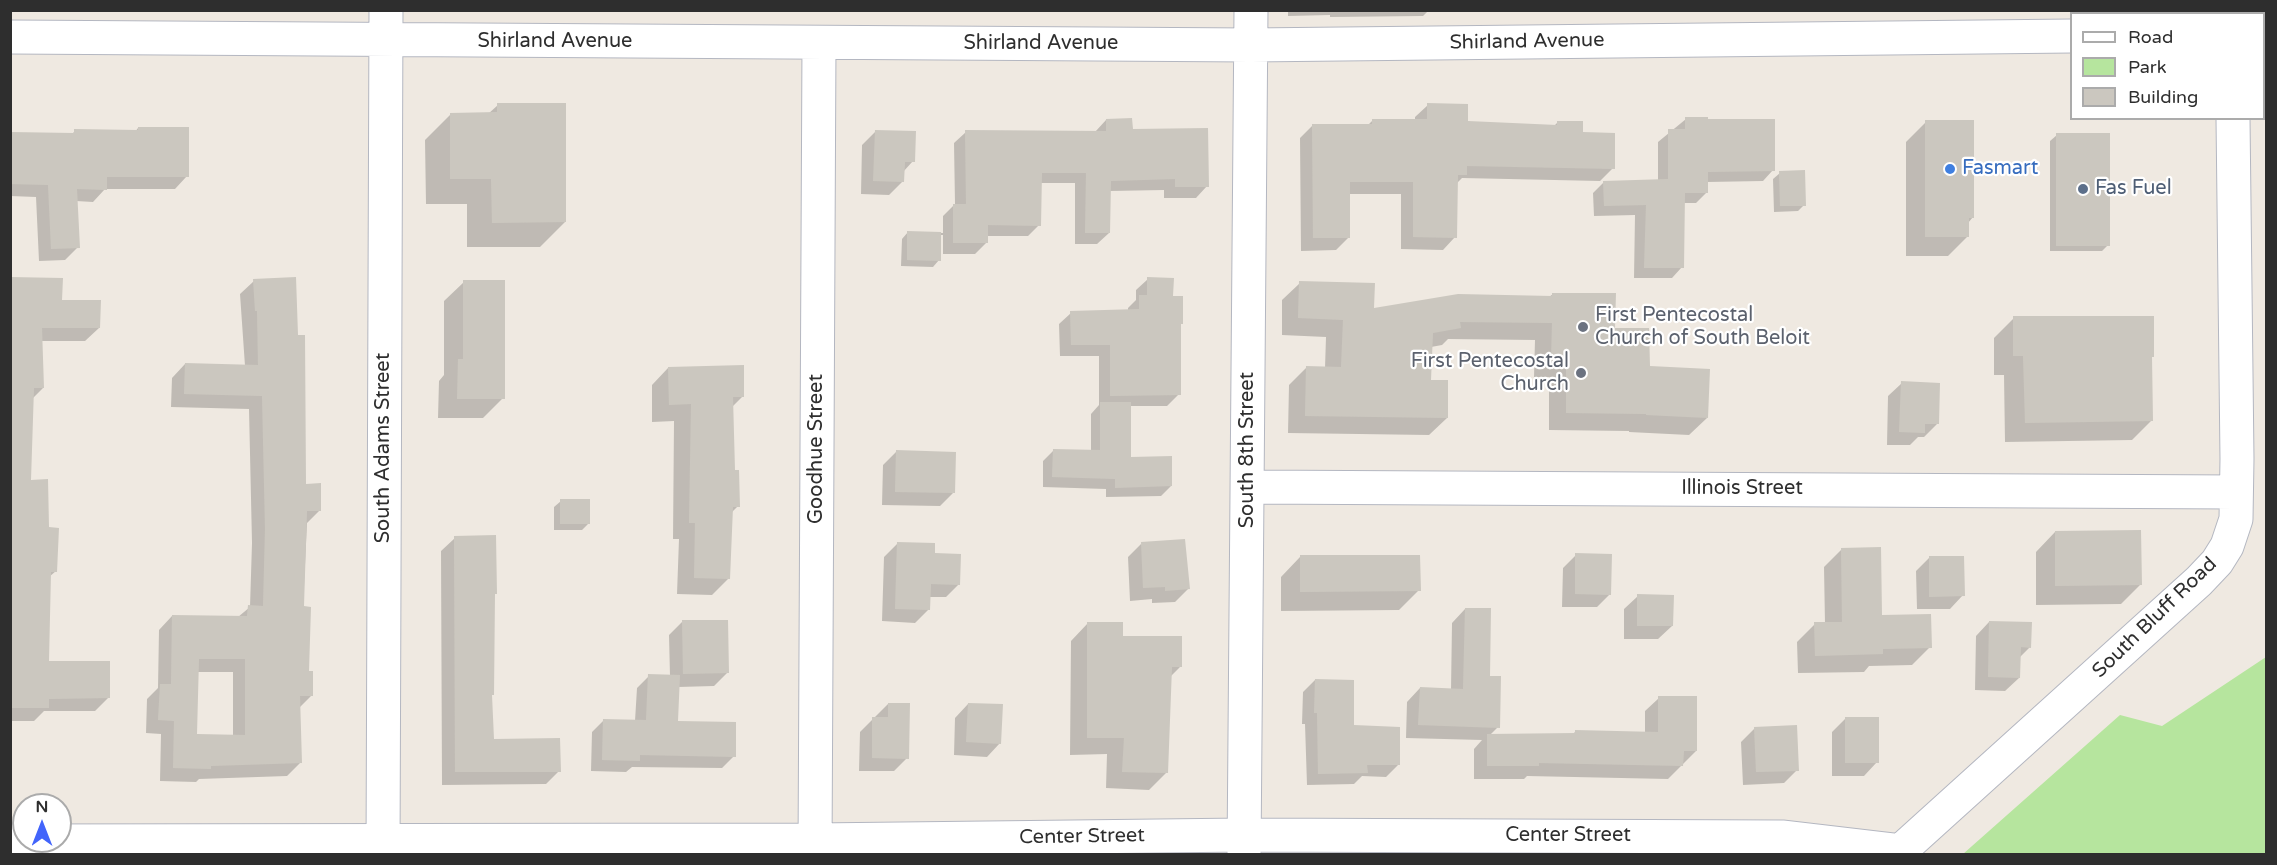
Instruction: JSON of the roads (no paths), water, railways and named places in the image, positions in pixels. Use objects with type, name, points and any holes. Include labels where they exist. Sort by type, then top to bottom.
[{"type":"street","name":"South 8th Street","points":[[1244,845],[1251,10]]},
{"type":"street","name":"Shirland Avenue","points":[[10,37],[385,26],[819,43],[1251,45],[2070,36]]},
{"type":"street","name":"South Adams Street","points":[[383,848],[385,26]]},
{"type":"street","name":"Goodhue Street","points":[[815,847],[819,43]]},
{"type":"street","name":"South Bluff Road","points":[[1899,853],[2199,581],[2217,562],[2227,546],[2235,519],[2236,492],[2233,120]]},
{"type":"street","name":"Illinois Street","points":[[1248,487],[2236,492]]},
{"type":"street","name":"Center Street","points":[[10,841],[383,848],[1244,845],[1782,837],[1899,853]]},
{"type":"place","name":"Fasmart","points":[[1950,169]]},
{"type":"place","name":"Fas Fuel","points":[[2083,189]]},
{"type":"place","name":"First Pentecostal Church of South Beloit","points":[[1583,327]]},
{"type":"place","name":"First Pentecostal Church","points":[[1581,373]]}]
